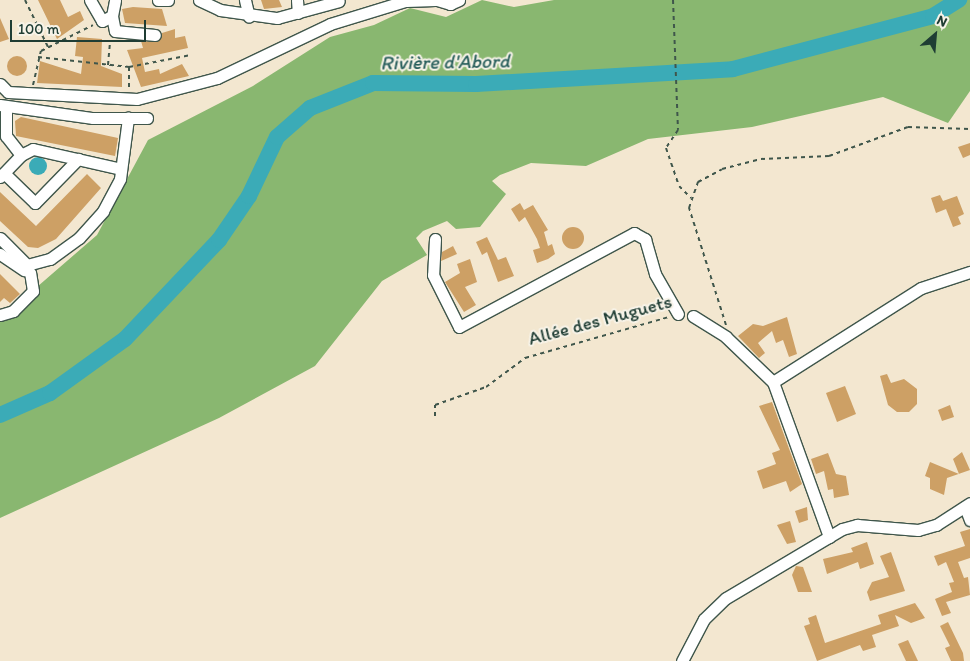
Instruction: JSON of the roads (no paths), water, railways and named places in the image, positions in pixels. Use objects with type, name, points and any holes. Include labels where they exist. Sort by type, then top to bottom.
[{"type":"street","points":[[90,0],[108,22],[155,35]]},
{"type":"street","points":[[108,22],[115,0]]},
{"type":"street","points":[[158,0],[168,0]]},
{"type":"street","points":[[199,0],[249,16],[298,13],[339,1]]},
{"type":"street","points":[[245,0],[249,16]]},
{"type":"street","points":[[297,0],[298,13]]},
{"type":"street","points":[[3,98],[32,94],[130,100],[217,78],[330,24],[407,0],[436,0],[450,4],[459,0]]},
{"type":"street","points":[[3,98],[128,118],[147,118]]},
{"type":"street","points":[[3,98],[6,136],[21,155]]},
{"type":"street","points":[[0,238],[27,264],[50,259],[79,238],[103,211],[121,169],[128,118]]},
{"type":"street","points":[[78,159],[35,203],[2,175],[21,155],[33,149],[78,159],[121,169]]},
{"type":"street","points":[[435,239],[433,275],[459,327],[634,233],[645,239],[656,274],[678,314]]},
{"type":"street","points":[[0,244],[30,273],[33,291],[13,311],[0,315]]},
{"type":"street","points":[[0,254],[30,273]]},
{"type":"street","points":[[773,382],[921,288],[970,272]]},
{"type":"street","name":"Allée des Muguets","points":[[693,316],[726,338],[773,382],[829,537]]},
{"type":"street","points":[[682,661],[704,619],[726,598],[829,537],[857,525],[918,530],[936,526],[968,505],[970,520]]},
{"type":"water","points":[[38,157],[44,160],[47,166],[44,172],[38,175],[32,172],[29,166],[32,160]]},
{"type":"waterway","name":"Rivière d'Abord","points":[[0,415],[50,393],[125,339],[219,240],[249,196],[277,137],[310,108],[373,83],[476,84],[733,69],[933,16],[959,0]]}]
